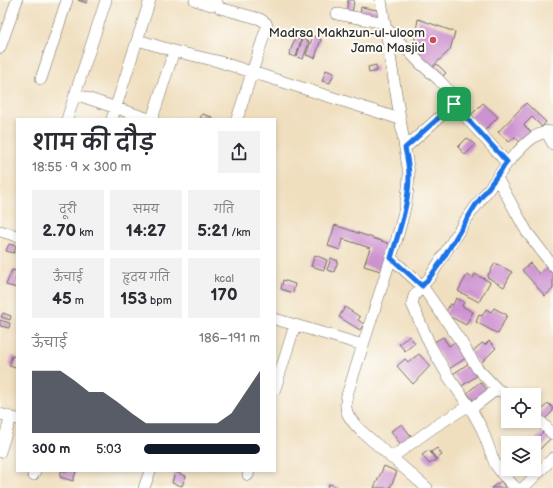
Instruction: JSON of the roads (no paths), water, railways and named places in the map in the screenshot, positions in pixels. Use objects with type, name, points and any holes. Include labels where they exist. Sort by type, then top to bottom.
[{"type":"street","points":[[0,48],[16,0]]},
{"type":"street","points":[[40,79],[67,0]]},
{"type":"street","points":[[67,118],[106,0]]},
{"type":"street","points":[[112,118],[150,0]]},
{"type":"street","points":[[195,0],[211,5],[217,2],[220,8],[260,19],[266,23],[266,30],[237,118]]},
{"type":"street","points":[[381,0],[409,174],[408,196],[391,258],[347,395],[345,409],[351,420],[360,430],[426,488]]},
{"type":"street","points":[[337,14],[386,25],[421,64],[449,91],[454,104],[507,162]]},
{"type":"street","points":[[138,40],[174,51],[208,58],[251,73],[400,119]]},
{"type":"street","points":[[151,118],[174,51]]},
{"type":"street","points":[[75,94],[148,118]]},
{"type":"street","points":[[405,148],[454,104]]},
{"type":"street","points":[[516,488],[503,475],[495,464],[482,429],[470,407],[448,376],[430,346],[412,304],[414,296],[437,267],[475,206],[497,178],[507,162],[536,135],[549,132],[553,144]]},
{"type":"street","points":[[497,178],[527,232],[553,266]]},
{"type":"street","points":[[0,231],[16,236]]},
{"type":"street","points":[[391,258],[422,286],[462,343],[477,368],[497,389],[501,391]]},
{"type":"street","points":[[276,319],[363,346]]},
{"type":"street","points":[[276,386],[295,325]]},
{"type":"street","points":[[391,458],[434,427],[470,407],[497,389]]},
{"type":"street","points":[[0,414],[14,418],[0,452]]},
{"type":"street","points":[[541,422],[553,434]]},
{"type":"street","points":[[523,488],[553,458]]},
{"type":"street","points":[[144,488],[150,472]]},
{"type":"place","name":"Madrsa Makhzun-ul-uloom Jama Masjid","points":[[433,40]]}]
